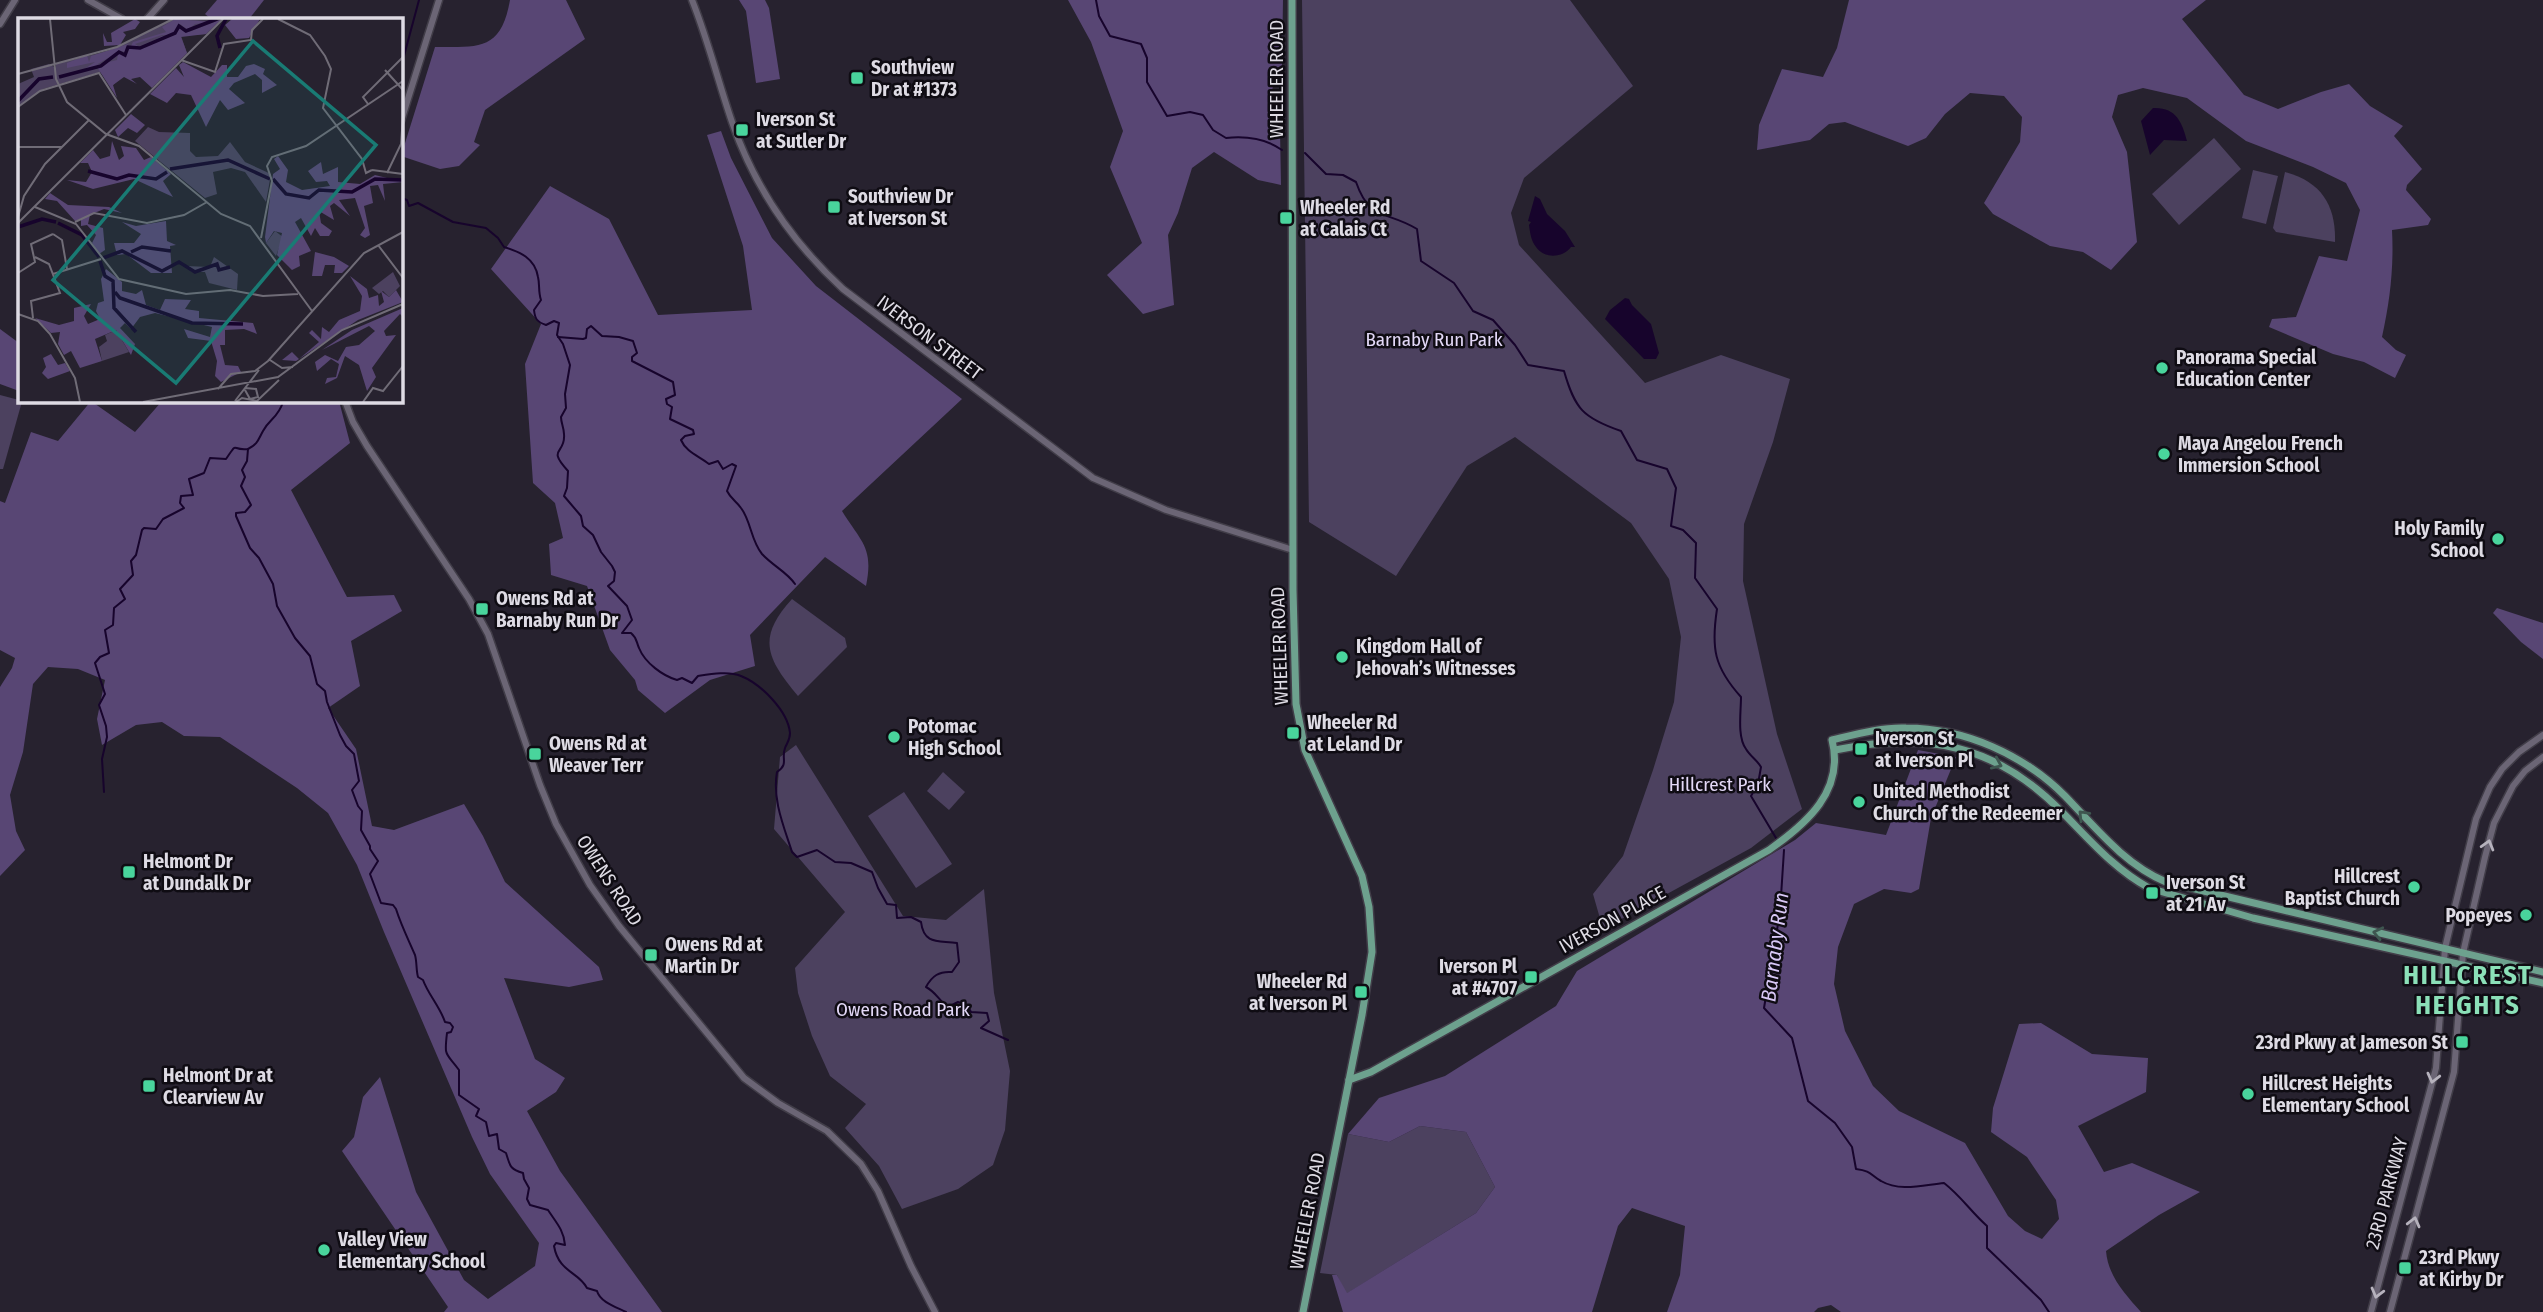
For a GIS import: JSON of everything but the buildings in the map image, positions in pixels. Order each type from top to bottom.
[{"type":"main road","name":"WHEELER ROAD","points":[[1292,0],[1294,677],[1298,719],[1309,761],[1362,876],[1371,927],[1370,968],[1303,1312]]},
{"type":"main road","name":"IVERSON PLACE","points":[[1349,1080],[1366,1075],[1769,850],[1803,825],[1819,807],[1833,775],[1835,750],[1832,740],[1904,727],[1946,732],[2009,754],[2053,785],[2120,853],[2150,875],[2227,898],[2445,948]]},
{"type":"main road","points":[[1835,750],[1870,743],[1922,741],[1970,752],[2027,780],[2113,863],[2149,888],[2253,918],[2543,983]]},
{"type":"main road","points":[[2445,948],[2543,972]]},
{"type":"street","points":[[0,24],[15,0]]},
{"type":"street","points":[[88,0],[120,18]]},
{"type":"street","points":[[148,18],[164,0]]},
{"type":"street","points":[[402,118],[439,0]]},
{"type":"street","name":"IVERSON STREET","points":[[692,0],[733,124],[764,192],[815,262],[843,289],[1040,441],[1093,478],[1166,510],[1293,550]]},
{"type":"street","name":"OWENS ROAD","points":[[345,402],[362,439],[469,599],[488,634],[540,785],[556,824],[590,885],[619,926],[744,1078],[778,1103],[827,1131],[861,1164],[878,1191],[911,1266],[935,1312]]},
{"type":"street","name":"23RD PARKWAY","points":[[2371,1312],[2436,1068],[2445,948],[2476,819],[2495,778],[2508,761],[2543,734]]},
{"type":"street","name":"23RD PARKWAY","points":[[2390,1312],[2454,1072],[2463,953],[2494,824],[2513,786],[2525,771],[2543,757]]},
{"type":"green space","name":"Barnaby Run Park","points":[[1302,0],[1570,0],[1633,86],[1524,178],[1511,213],[1519,245],[1645,383],[1721,355],[1790,379],[1773,442],[1744,524],[1743,581],[1777,734],[1802,809],[1751,848],[1603,929],[1593,894],[1623,856],[1674,702],[1681,637],[1669,579],[1631,523],[1515,437],[1467,466],[1396,576],[1309,522]]},
{"type":"green space","points":[[2214,138],[2241,169],[2179,225],[2152,194]]},
{"type":"green space","points":[[2253,170],[2278,176],[2266,224],[2242,218]]},
{"type":"green space","points":[[2285,172],[2309,182],[2324,197],[2333,217],[2335,242],[2276,232],[2273,228]]},
{"type":"green space","points":[[0,395],[18,400],[21,405],[3,469],[0,469]]},
{"type":"green space","points":[[792,599],[845,638],[847,647],[798,696],[779,671],[770,648],[773,625]]},
{"type":"green space","name":"Owens Road Park","points":[[796,745],[903,916],[946,920],[984,889],[994,993],[1010,1071],[1005,1130],[993,1165],[958,1189],[902,1209],[879,1166],[845,1128],[866,1104],[830,1076],[812,1036],[798,993],[795,968],[845,912],[774,829],[780,757]]},
{"type":"green space","points":[[943,772],[965,792],[949,810],[927,791]]},
{"type":"green space","points":[[904,792],[952,864],[916,888],[868,816]]},
{"type":"green space","points":[[1420,1126],[1466,1132],[1495,1187],[1476,1213],[1346,1294],[1337,1275],[1320,1273],[1348,1134],[1389,1142]]},
{"type":"shaded area","points":[[217,0],[264,0],[250,18],[210,18],[205,14]]},
{"type":"shaded area","points":[[510,0],[566,0],[585,39],[485,110],[474,142],[480,145],[459,166],[440,169],[402,156],[435,47],[464,47],[486,43],[501,29]]},
{"type":"shaded area","points":[[739,0],[765,0],[769,8],[780,79],[756,83],[746,11]]},
{"type":"shaded area","points":[[1068,0],[1283,0],[1282,65],[1273,86],[1268,110],[1280,130],[1281,185],[1258,180],[1214,152],[1192,168],[1168,235],[1174,305],[1143,314],[1107,275],[1142,243],[1110,167],[1123,131],[1091,42]]},
{"type":"shaded area","points":[[1849,0],[2206,0],[2182,19],[2244,95],[2278,109],[2349,84],[2370,106],[2403,126],[2394,136],[2422,169],[2407,185],[2406,190],[2431,219],[2428,225],[2392,230],[2391,284],[2382,337],[2406,355],[2395,378],[2364,362],[2333,354],[2269,327],[2272,319],[2296,317],[2319,256],[2347,261],[2360,210],[2346,183],[2246,141],[2187,98],[2143,88],[2118,95],[2112,117],[2127,152],[2137,242],[2111,270],[2083,252],[2050,246],[1993,214],[1984,203],[2020,142],[2022,117],[2004,96],[1970,93],[1945,114],[1926,138],[1908,146],[1845,122],[1829,124],[1810,140],[1757,150],[1759,125],[1782,69],[1823,77],[1837,48]]},
{"type":"shaded area","points":[[2153,108],[2173,113],[2183,128],[2187,141],[2164,140],[2150,155],[2141,121]]},
{"type":"shaded area","points":[[721,131],[731,158],[772,238],[816,286],[962,399],[842,511],[867,553],[866,586],[825,557],[750,635],[755,666],[710,680],[665,713],[638,690],[635,680],[610,650],[587,586],[551,575],[549,544],[563,538],[555,503],[533,483],[525,364],[541,324],[491,269],[550,186],[609,219],[658,315],[752,310],[743,246],[707,135]]},
{"type":"shaded area","points":[[1535,196],[1575,247],[1554,256],[1539,251],[1533,242],[1529,225],[1531,222],[1528,221]]},
{"type":"shaded area","points":[[1625,298],[1629,299],[1651,324],[1659,353],[1656,359],[1644,359],[1605,319],[1610,310]]},
{"type":"shaded area","points":[[0,329],[18,342],[18,391],[0,384]]},
{"type":"shaded area","points":[[90,402],[135,432],[161,402],[339,402],[350,443],[291,490],[347,597],[394,595],[402,611],[351,641],[360,686],[328,708],[356,749],[372,826],[394,830],[464,804],[505,882],[599,967],[603,980],[569,987],[504,978],[535,1059],[565,1078],[556,1092],[527,1111],[560,1171],[662,1312],[444,1312],[448,1307],[342,1151],[354,1137],[363,1097],[380,1077],[416,1192],[464,1280],[488,1299],[535,1266],[539,1243],[490,1174],[357,865],[328,813],[297,788],[220,737],[184,736],[162,722],[136,725],[102,745],[97,719],[105,680],[78,669],[48,667],[33,684],[23,752],[10,795],[16,831],[25,850],[0,876],[0,687],[15,658],[0,650],[0,501],[5,503],[31,432],[58,441]]},
{"type":"shaded area","points":[[2497,608],[2543,623],[2543,659],[2521,642],[2493,613]]},
{"type":"shaded area","points":[[1918,750],[1956,757],[1931,818],[1919,889],[1911,893],[1884,889],[1854,904],[1838,947],[1834,984],[1845,1031],[1873,1086],[1899,1111],[1965,1143],[2008,1216],[2025,1231],[2042,1239],[2059,1219],[2056,1200],[2027,1157],[1991,1132],[1993,1108],[2019,1024],[2041,1023],[2092,1054],[2148,1058],[2146,1092],[2078,1126],[2104,1172],[2132,1163],[2200,1192],[2159,1215],[2106,1251],[2114,1277],[2141,1312],[1841,1312],[1831,1305],[1818,1308],[1814,1312],[1667,1312],[1680,1275],[1685,1226],[1632,1208],[1618,1226],[1592,1312],[1343,1312],[1332,1275],[1337,1275],[1347,1293],[1476,1213],[1495,1187],[1466,1132],[1420,1126],[1389,1142],[1348,1134],[1379,1098],[1445,1076],[1556,1006],[1577,971],[1795,840],[1816,823],[1886,835]]},
{"type":"waterway","points":[[402,63],[419,0]]},
{"type":"waterway","name":"Barnaby Run","points":[[1096,0],[1099,16],[1110,36],[1141,44],[1147,58],[1147,82],[1167,116],[1190,112],[1203,115],[1213,130],[1226,138],[1255,139],[1282,150]]},
{"type":"waterway","name":"Barnaby Run","points":[[1305,153],[1326,174],[1343,175],[1356,182],[1361,195],[1373,209],[1417,229],[1421,261],[1454,283],[1473,311],[1493,320],[1528,365],[1564,371],[1572,395],[1582,410],[1621,431],[1637,460],[1667,469],[1676,488],[1671,526],[1683,530],[1696,543],[1695,578],[1717,609],[1714,635],[1717,656],[1725,676],[1741,697],[1740,724],[1743,744],[1761,767],[1758,784],[1751,796],[1776,838]]},
{"type":"waterway","points":[[402,198],[407,200],[409,206],[418,203],[453,222],[486,228],[504,247],[521,254],[534,265],[541,300],[534,310],[535,316],[546,325],[554,321],[559,323],[557,335],[570,365],[565,394],[566,408],[561,417],[564,441],[558,451],[558,458],[568,471],[564,496],[581,516],[583,526],[593,535],[615,572],[614,581],[608,586],[627,606],[632,620],[622,633],[631,633],[646,659],[660,672],[672,678],[682,678],[692,683],[698,676],[736,674],[757,685],[772,699],[784,716],[790,733],[784,752],[784,764],[777,772],[776,792],[792,852],[797,857],[817,850],[835,862],[851,863],[872,872],[887,904],[896,905],[897,918],[911,917],[921,922],[929,938],[957,943],[959,962],[952,972],[936,975],[926,987],[948,1007],[958,1002],[967,1005],[971,1012],[987,1013],[989,1021],[981,1028],[1008,1040]]},
{"type":"waterway","points":[[558,337],[583,339],[591,326],[602,336],[633,341],[637,353],[632,357],[632,361],[673,382],[675,395],[666,399],[667,404],[672,407],[670,419],[693,430],[694,434],[685,436],[681,440],[683,444],[709,464],[718,461],[723,469],[732,464],[736,466],[727,491],[744,513],[762,554],[795,584]]},
{"type":"waterway","points":[[104,792],[102,759],[107,737],[99,705],[105,694],[95,663],[109,653],[105,630],[113,625],[114,608],[125,599],[120,589],[133,575],[131,561],[136,555],[142,530],[156,529],[163,519],[184,508],[180,503],[181,496],[193,495],[189,479],[204,473],[210,458],[226,459],[234,448],[248,449],[254,445],[283,402]]},
{"type":"waterway","points":[[248,449],[247,461],[242,470],[245,477],[241,486],[251,505],[245,512],[236,513],[236,516],[250,548],[259,558],[273,584],[277,606],[295,638],[310,656],[317,684],[325,691],[340,735],[354,754],[359,781],[352,790],[362,811],[361,830],[378,861],[370,874],[381,903],[393,905],[396,909],[415,955],[418,977],[423,980],[445,1022],[453,1027],[451,1032],[447,1033],[446,1051],[459,1070],[459,1095],[479,1109],[476,1116],[486,1122],[489,1136],[497,1134],[499,1149],[506,1153],[509,1164],[523,1173],[529,1188],[527,1199],[530,1205],[548,1210],[559,1226],[565,1245],[556,1243],[554,1246],[560,1262],[587,1288],[597,1291],[605,1301],[626,1312]]},
{"type":"waterway","name":"Barnaby Run","points":[[1784,850],[1780,912],[1764,1008],[1792,1038],[1808,1101],[1835,1123],[1852,1147],[1856,1169],[1896,1186],[1944,1183],[1950,1188],[1987,1226],[1987,1248],[2041,1300],[2049,1312]]},
{"type":"place","name":"Southview Dr at #1373","points":[[857,78]]},
{"type":"place","name":"Iverson St at Sutler Dr","points":[[742,130]]},
{"type":"place","name":"Southview Dr at Iverson St","points":[[834,207]]},
{"type":"place","name":"Wheeler Rd at Calais Ct","points":[[1286,218]]},
{"type":"place","name":"Panorama Special Education Center","points":[[2162,368]]},
{"type":"place","name":"Maya Angelou French Immersion School","points":[[2164,454]]},
{"type":"place","name":"Holy Family School","points":[[2498,539]]},
{"type":"place","name":"Owens Rd at Barnaby Run Dr","points":[[482,609]]},
{"type":"place","name":"Kingdom Hall of Jehovah’s Witnesses","points":[[1342,657]]},
{"type":"place","name":"Wheeler Rd at Leland Dr","points":[[1293,733]]},
{"type":"place","name":"Potomac High School","points":[[894,737]]},
{"type":"place","name":"Iverson St at Iverson Pl","points":[[1861,749]]},
{"type":"place","name":"Owens Rd at Weaver Terr","points":[[535,754]]},
{"type":"place","name":"United Methodist Church of the Redeemer","points":[[1859,802]]},
{"type":"place","name":"Helmont Dr at Dundalk Dr","points":[[129,872]]},
{"type":"place","name":"Hillcrest Baptist Church","points":[[2414,887]]},
{"type":"place","name":"Iverson St at 21 Av","points":[[2152,893]]},
{"type":"place","name":"Popeyes","points":[[2526,915]]},
{"type":"place","name":"Owens Rd at Martin Dr","points":[[651,955]]},
{"type":"place","name":"Iverson Pl at #4707","points":[[1531,977]]},
{"type":"place","name":"Wheeler Rd at Iverson Pl","points":[[1361,992]]},
{"type":"place","name":"23rd Pkwy at Jameson St","points":[[2462,1042]]},
{"type":"place","name":"Helmont Dr at Clearview Av","points":[[149,1086]]},
{"type":"place","name":"Hillcrest Heights Elementary School","points":[[2248,1094]]},
{"type":"place","name":"Valley View Elementary School","points":[[324,1250]]},
{"type":"place","name":"23rd Pkwy at Kirby Dr","points":[[2405,1268]]},
{"type":"district","name":"HILLCREST HEIGHTS","points":[[2468,990]]},
{"type":"park label","name":"Hillcrest Park","points":[[1720,784]]}]
